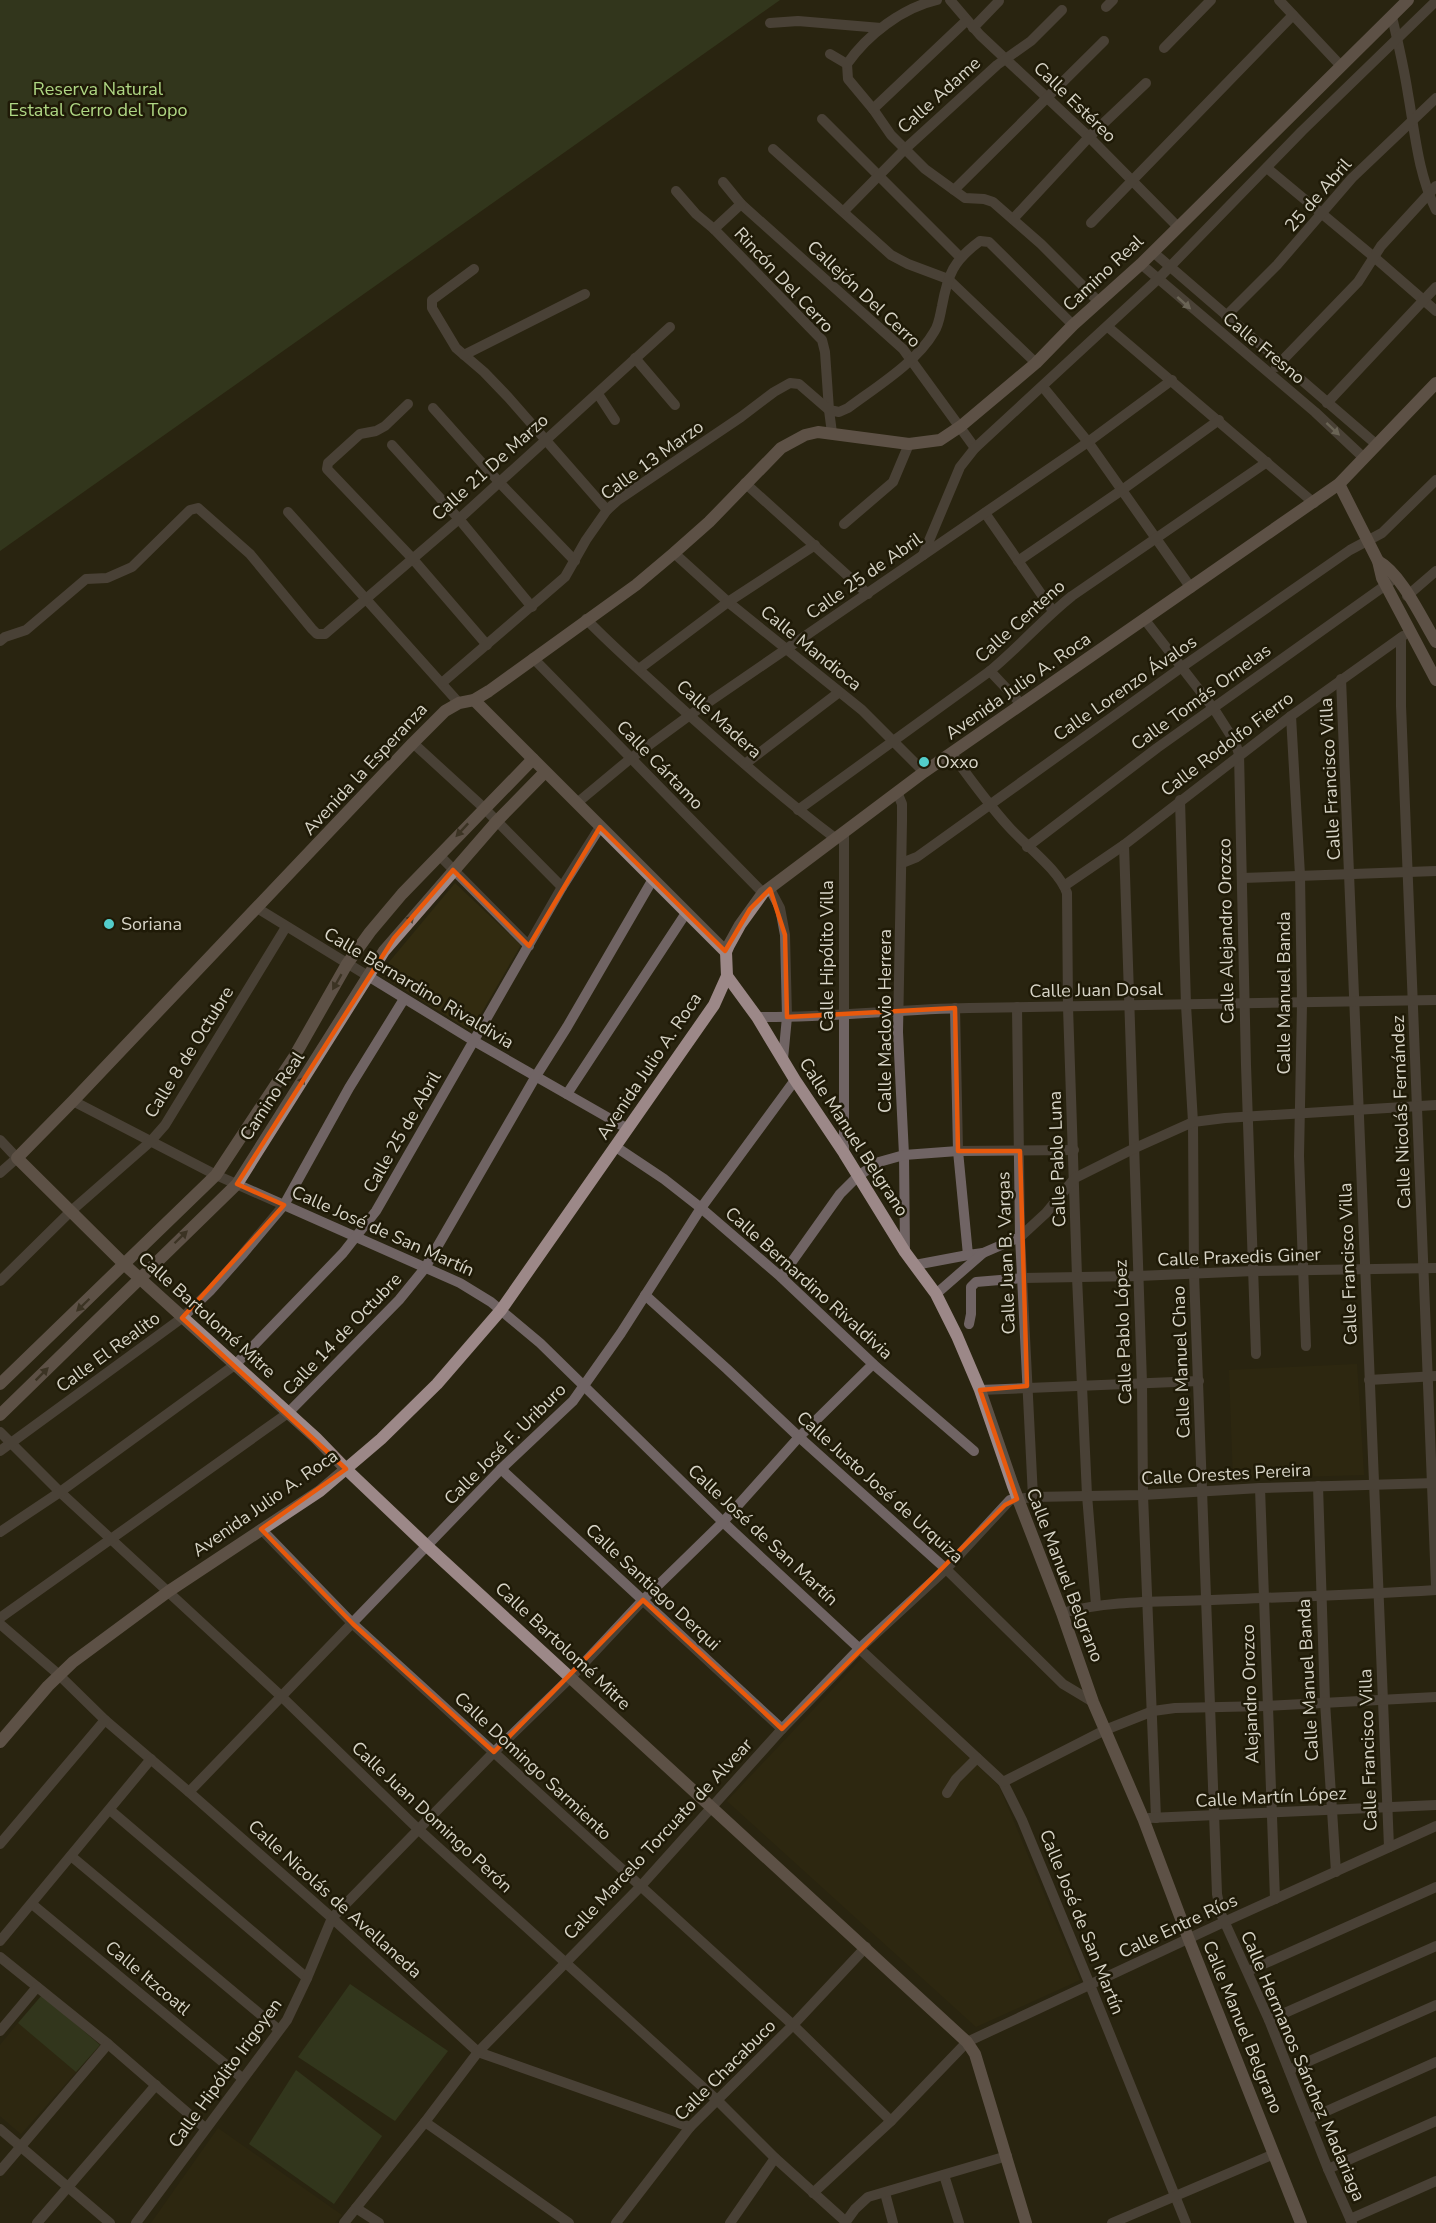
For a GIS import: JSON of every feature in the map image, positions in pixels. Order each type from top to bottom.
[{"type":"street","points":[[937,0],[916,7],[881,28],[847,64],[848,79],[891,135],[925,169],[968,199],[984,199],[993,202],[1041,244],[1098,302]]},
{"type":"street","name":"Calle Estéreo","points":[[950,0],[970,24],[1089,137],[1178,227]]},
{"type":"street","points":[[1164,48],[1211,0]]},
{"type":"street","points":[[1279,0],[1341,66]]},
{"type":"street","points":[[873,109],[999,1]]},
{"type":"street","name":"Camino Real","points":[[832,433],[909,444],[940,440],[961,426],[1036,363],[1072,325],[1141,264],[1392,16],[1404,1]]},
{"type":"street","points":[[923,555],[960,467],[975,448],[1158,279],[1324,109],[1436,1]]},
{"type":"street","name":"Calle Adame","points":[[844,211],[879,178],[905,149],[1006,58],[1032,41],[1062,10]]},
{"type":"street","points":[[1091,223],[1293,15]]},
{"type":"street","points":[[1392,16],[1418,156],[1432,190],[1436,210]]},
{"type":"street","points":[[770,23],[798,21],[881,28]]},
{"type":"street","points":[[954,190],[1104,41]]},
{"type":"street","points":[[830,54],[847,64]]},
{"type":"street","points":[[1013,219],[1089,137],[1146,83]]},
{"type":"street","name":"25 de Abril","points":[[1226,316],[1277,265],[1352,178],[1436,98]]},
{"type":"street","points":[[822,119],[960,257]]},
{"type":"street","points":[[773,148],[891,255],[948,279],[1036,363]]},
{"type":"street","points":[[1267,168],[1374,256],[1436,311]]},
{"type":"street","name":"Callejón Del Cerro","points":[[723,182],[741,204],[903,349],[975,448]]},
{"type":"street","points":[[1270,374],[1358,282],[1381,246],[1432,190]]},
{"type":"street","name":"Rincón Del Cerro","points":[[676,191],[696,214],[714,229],[822,340],[829,410]]},
{"type":"street","points":[[714,229],[741,204]]},
{"type":"street","points":[[832,433],[829,410],[839,412],[848,408],[911,359],[928,340],[937,326],[948,279],[960,257],[982,240],[989,242],[1072,325]]},
{"type":"street","name":"Calle Fresno","points":[[1153,252],[1377,445]]},
{"type":"street","name":"Calle Fresno","points":[[1141,264],[1364,458]]},
{"type":"street","points":[[474,269],[432,300],[432,308],[441,325],[456,348],[492,380],[607,510]]},
{"type":"street","points":[[1327,403],[1436,286]]},
{"type":"street","points":[[464,356],[585,294]]},
{"type":"street","name":"Calle 21 De Marzo","points":[[0,641],[26,630],[86,579],[107,578],[132,567],[190,510],[198,508],[250,554],[317,633],[325,634],[459,519],[670,327]]},
{"type":"street","points":[[1108,327],[1314,503]]},
{"type":"street","points":[[635,358],[675,405]]},
{"type":"street","name":"Calle 25 de Abril","points":[[577,803],[630,759],[690,715],[1088,442],[1172,380]]},
{"type":"street","name":"Calle 13 Marzo","points":[[443,682],[565,577],[586,540],[607,510],[618,500],[774,392],[795,383],[807,390],[829,410]]},
{"type":"street","name":"Avenida Julio A. Roca","points":[[0,1742],[58,1674],[87,1650],[261,1528],[320,1491],[381,1439],[437,1384],[501,1310],[714,1005],[727,976],[726,952],[740,925],[767,891],[924,772],[1314,503],[1339,484],[1436,383]]},
{"type":"street","points":[[1043,387],[1088,442],[1191,588]]},
{"type":"street","points":[[598,394],[615,420]]},
{"type":"street","points":[[408,404],[385,426],[376,431],[360,434],[327,465],[328,471],[412,558],[487,645]]},
{"type":"street","points":[[433,408],[499,482],[575,561]]},
{"type":"street","points":[[1018,561],[1219,420]]},
{"type":"street","name":"Avenida la Esperanza","points":[[0,1173],[74,1101],[446,711],[459,703],[474,700],[502,682],[636,585],[708,522],[745,483],[793,440],[818,432],[832,433]]},
{"type":"street","points":[[844,524],[893,482],[909,444]]},
{"type":"street","points":[[392,445],[459,519],[532,607]]},
{"type":"street","name":"Calle Centeno","points":[[798,810],[990,671],[1018,647],[1053,611],[1101,575],[1267,462]]},
{"type":"street","name":"Calle Lorenzo Ávalos","points":[[902,863],[917,857],[1334,561],[1382,533],[1436,480]]},
{"type":"street","points":[[745,483],[868,594]]},
{"type":"street","points":[[1339,484],[1378,561],[1406,635],[1435,673]]},
{"type":"street","points":[[288,512],[443,682],[459,703]]},
{"type":"street","points":[[985,513],[1053,611]]},
{"type":"street","points":[[639,669],[728,602],[815,545]]},
{"type":"street","name":"Calle Mandioca","points":[[674,553],[728,602],[788,649],[838,693],[862,710],[924,772]]},
{"type":"street","points":[[1378,561],[1396,576],[1436,642]]},
{"type":"street","points":[[1407,596],[1436,571]]},
{"type":"street","name":"Calle Tomás Ornelas","points":[[1027,847],[1157,748],[1214,710],[1386,586],[1396,576]]},
{"type":"street","name":"Calle Madera","points":[[586,619],[612,647],[798,810],[840,835]]},
{"type":"street","name":"Calle Alejandro Orozco","points":[[1145,620],[1214,710],[1235,742],[1239,754],[1254,1271]]},
{"type":"street","name":"Calle Rodolfo Fierro","points":[[1064,886],[1124,845],[1239,754],[1341,679],[1406,635]]},
{"type":"street","name":"Calle Nicolás Fernández","points":[[1406,635],[1408,871],[1424,1268],[1432,1376],[1436,1586]]},
{"type":"street","name":"Calle Cártamo","points":[[533,658],[630,759],[767,891]]},
{"type":"street","points":[[990,671],[1022,705]]},
{"type":"street","name":"Calle Francisco Villa","points":[[1341,679],[1351,875],[1353,1002],[1389,1848]]},
{"type":"street","points":[[745,764],[838,693]]},
{"type":"street","points":[[474,700],[726,952]]},
{"type":"street","name":"Calle Manuel Banda","points":[[1291,716],[1300,875],[1302,1004],[1299,1156],[1306,1346]]},
{"type":"street","points":[[413,743],[484,808],[562,887]]},
{"type":"street","points":[[952,754],[990,805],[1027,847],[1060,878],[1064,886]]},
{"type":"street","name":"Camino Real","points":[[0,1384],[216,1175],[294,1057],[347,964],[385,914],[533,759]]},
{"type":"street","name":"Camino Real","points":[[0,1415],[237,1184],[326,1045],[366,977],[394,938],[496,821],[545,772]]},
{"type":"street","name":"Calle Maclovio Herrera","points":[[897,792],[902,804],[899,1060],[904,1155],[905,1252]]},
{"type":"street","name":"Calle Manuel Chao","points":[[1180,800],[1186,1005],[1193,1122],[1194,1274],[1209,1707],[1217,1894],[1224,1922]]},
{"type":"street","name":"Calle 25 de Abril","points":[[0,1532],[60,1492],[236,1364],[356,1238],[376,1211],[562,887],[600,827]]},
{"type":"street","name":"Calle Hipólito Villa","points":[[840,835],[843,1153]]},
{"type":"street","name":"Calle Pablo López","points":[[1124,845],[1131,1006],[1143,1495],[1152,1711],[1149,1818]]},
{"type":"street","points":[[439,855],[529,946]]},
{"type":"street","points":[[1242,878],[1436,871]]},
{"type":"street","name":"Calle 14 de Octubre","points":[[0,1618],[113,1540],[288,1413],[399,1300],[425,1268],[653,879]]},
{"type":"street","name":"Calle Pablo Luna","points":[[1064,886],[1068,907],[1068,1006],[1081,1384],[1096,1605]]},
{"type":"street","points":[[767,891],[780,908],[785,935],[787,1017],[783,1059]]},
{"type":"street","name":"Calle Bernardino Rivaldivia","points":[[257,908],[366,977],[628,1128]]},
{"type":"street","points":[[567,1094],[686,913]]},
{"type":"street","name":"Calle 8 de Octubre","points":[[0,1281],[70,1212],[150,1142],[174,1112],[286,927]]},
{"type":"street","name":"Calle Manuel Belgrano","points":[[727,976],[757,1017],[905,1252],[936,1294],[980,1390],[1017,1499],[1062,1613],[1093,1702],[1149,1818],[1189,1940],[1301,2223]]},
{"type":"street","name":"Calle El Realito","points":[[0,1451],[182,1318],[210,1291],[284,1205],[349,1088],[404,999]]},
{"type":"street","name":"Calle Juan Dosal","points":[[757,1017],[955,1008],[1245,1005],[1436,1000]]},
{"type":"street","name":"Calle Juan B. Vargas","points":[[1017,1007],[1020,1237],[1034,1497]]},
{"type":"street","points":[[955,1008],[958,1151],[968,1256]]},
{"type":"street","name":"Calle José F. Uriburo","points":[[189,1792],[501,1469],[561,1414],[584,1386],[701,1208],[795,1080]]},
{"type":"street","name":"Calle José de San Martín","points":[[74,1101],[216,1175],[475,1292],[501,1310],[540,1343],[723,1522],[1003,1782],[1022,1820],[1186,2223]]},
{"type":"street","points":[[915,1265],[984,1253],[1020,1237],[1046,1213],[1075,1178],[1193,1122],[1436,1105]]},
{"type":"street","name":"Calle Bartolomé Mitre","points":[[0,1140],[139,1278],[236,1364],[427,1546],[967,2042],[975,2054],[1026,2223]]},
{"type":"street","name":"Calle Bernardino Rivaldivia","points":[[616,1147],[664,1179],[701,1208],[780,1277],[873,1364],[974,1451]]},
{"type":"street","points":[[780,1277],[840,1194],[858,1176],[879,1162],[904,1155],[958,1151],[1074,1150]]},
{"type":"street","points":[[936,1294],[984,1253]]},
{"type":"street","name":"Calle Praxedis Giner","points":[[969,1324],[972,1285],[976,1282],[1023,1278],[1436,1268]]},
{"type":"street","points":[[1254,1271],[1256,1354]]},
{"type":"street","name":"Calle Justo José de Urquiza","points":[[645,1295],[946,1569],[1063,1683],[1093,1702]]},
{"type":"street","name":"Calle Hipólito Irigoyen","points":[[136,2223],[292,2010],[308,1978],[332,1918],[494,1752],[570,1678],[643,1600],[723,1522],[799,1437],[873,1364]]},
{"type":"street","points":[[1369,1380],[1432,1376]]},
{"type":"street","points":[[980,1390],[1027,1386],[1199,1381]]},
{"type":"street","name":"Calle Juan Domingo Perón","points":[[0,1432],[60,1492],[282,1697],[418,1829],[717,2100],[775,2158],[845,2222]]},
{"type":"street","name":"Calle Santiago Derqui","points":[[501,1469],[782,1729]]},
{"type":"street","name":"Calle Orestes Pereira","points":[[1017,1499],[1143,1495],[1202,1490],[1434,1484]]},
{"type":"street","name":"Calle Manuel Banda","points":[[1318,1486],[1325,1702],[1336,1872]]},
{"type":"street","name":"Alejandro Orozco","points":[[1260,1488],[1270,1814],[1275,1899]]},
{"type":"street","name":"Calle Marcelo Torcuato de Alvear","points":[[344,2223],[478,2052],[640,1887],[782,1729],[860,1648],[946,1569],[1010,1500],[1017,1499]]},
{"type":"street","name":"Calle Domingo Sarmiento","points":[[261,1528],[353,1624],[793,2025],[891,2121]]},
{"type":"street","points":[[1062,1613],[1096,1605],[1264,1597],[1321,1597],[1436,1590]]},
{"type":"street","name":"Calle Nicolás de Avellaneda","points":[[0,1624],[58,1674],[105,1720],[332,1918],[478,2052],[690,2127]]},
{"type":"street","points":[[1003,1782],[1105,1730],[1152,1711],[1436,1696]]},
{"type":"street","points":[[0,1844],[105,1720]]},
{"type":"street","points":[[947,1793],[956,1779],[977,1758]]},
{"type":"street","points":[[0,1941],[151,1759]]},
{"type":"street","name":"Calle Martín López","points":[[1149,1818],[1436,1805]]},
{"type":"street","points":[[110,1810],[308,1978]]},
{"type":"street","name":"Calle Entre Ríos","points":[[813,2193],[891,2121],[967,2042],[1436,1826]]},
{"type":"street","points":[[71,1856],[279,2030]]},
{"type":"street","points":[[1248,1971],[1436,1887]]},
{"type":"street","name":"Calle Itzcoatl","points":[[32,1904],[242,2078]]},
{"type":"street","name":"Calle Hermanos Sánchez Madariaga","points":[[1224,1922],[1269,2020],[1351,2221]]},
{"type":"street","points":[[1269,2020],[1436,1946]]},
{"type":"street","name":"Calle Chacabuco","points":[[616,2223],[690,2127],[793,2025],[866,1947]]},
{"type":"street","points":[[0,1957],[108,2044],[205,2128]]},
{"type":"street","points":[[0,2031],[37,1987]]},
{"type":"street","points":[[1289,2070],[1436,2005]]},
{"type":"street","points":[[0,2171],[108,2044]]},
{"type":"street","points":[[1309,2119],[1436,2062]]},
{"type":"street","points":[[37,2223],[156,2085]]},
{"type":"street","points":[[1328,2169],[1436,2121]]},
{"type":"street","points":[[425,2122],[568,2223]]},
{"type":"street","points":[[0,2129],[110,2223]]},
{"type":"street","points":[[1112,2223],[1274,2154]]},
{"type":"street","points":[[845,2222],[868,2197],[1007,2156]]},
{"type":"street","points":[[730,2223],[775,2158]]},
{"type":"street","points":[[944,2175],[958,2223]]},
{"type":"street","points":[[1351,2221],[1436,2181]]},
{"type":"street","points":[[885,2193],[893,2223]]},
{"type":"street","points":[[356,2208],[379,2223]]},
{"type":"highlighted area","points":[[600,827],[725,951],[750,909],[770,889],[785,935],[787,1017],[955,1008],[958,1151],[1020,1151],[1027,1386],[980,1390],[1017,1499],[1005,1505],[782,1729],[643,1600],[494,1752],[353,1624],[261,1529],[346,1469],[182,1318],[284,1205],[237,1184],[394,938],[453,870],[529,946]]},
{"type":"shaded area","points":[[455,883],[521,945],[471,1031],[379,974]]},
{"type":"shaded area","points":[[1357,1364],[1364,1475],[1233,1479],[1229,1370]]},
{"type":"shaded area","points":[[863,1657],[999,1786],[1080,1980],[976,2027],[727,1801]]},
{"type":"shaded area","points":[[18,2023],[76,2072],[21,2134],[0,2116],[0,2045]]},
{"type":"shaded area","points":[[218,2128],[342,2215],[335,2223],[151,2223]]},
{"type":"green space","name":"Reserva Natural Estatal Cerro del Topo","points":[[0,0],[780,0],[0,551]]},
{"type":"green space","points":[[350,1984],[448,2051],[395,2121],[298,2057]]},
{"type":"green space","points":[[42,1995],[100,2045],[76,2072],[18,2023]]},
{"type":"green space","points":[[296,2070],[382,2136],[334,2204],[249,2144]]},
{"type":"place","name":"Oxxo","points":[[924,762]]},
{"type":"place","name":"Soriana","points":[[109,924]]}]
